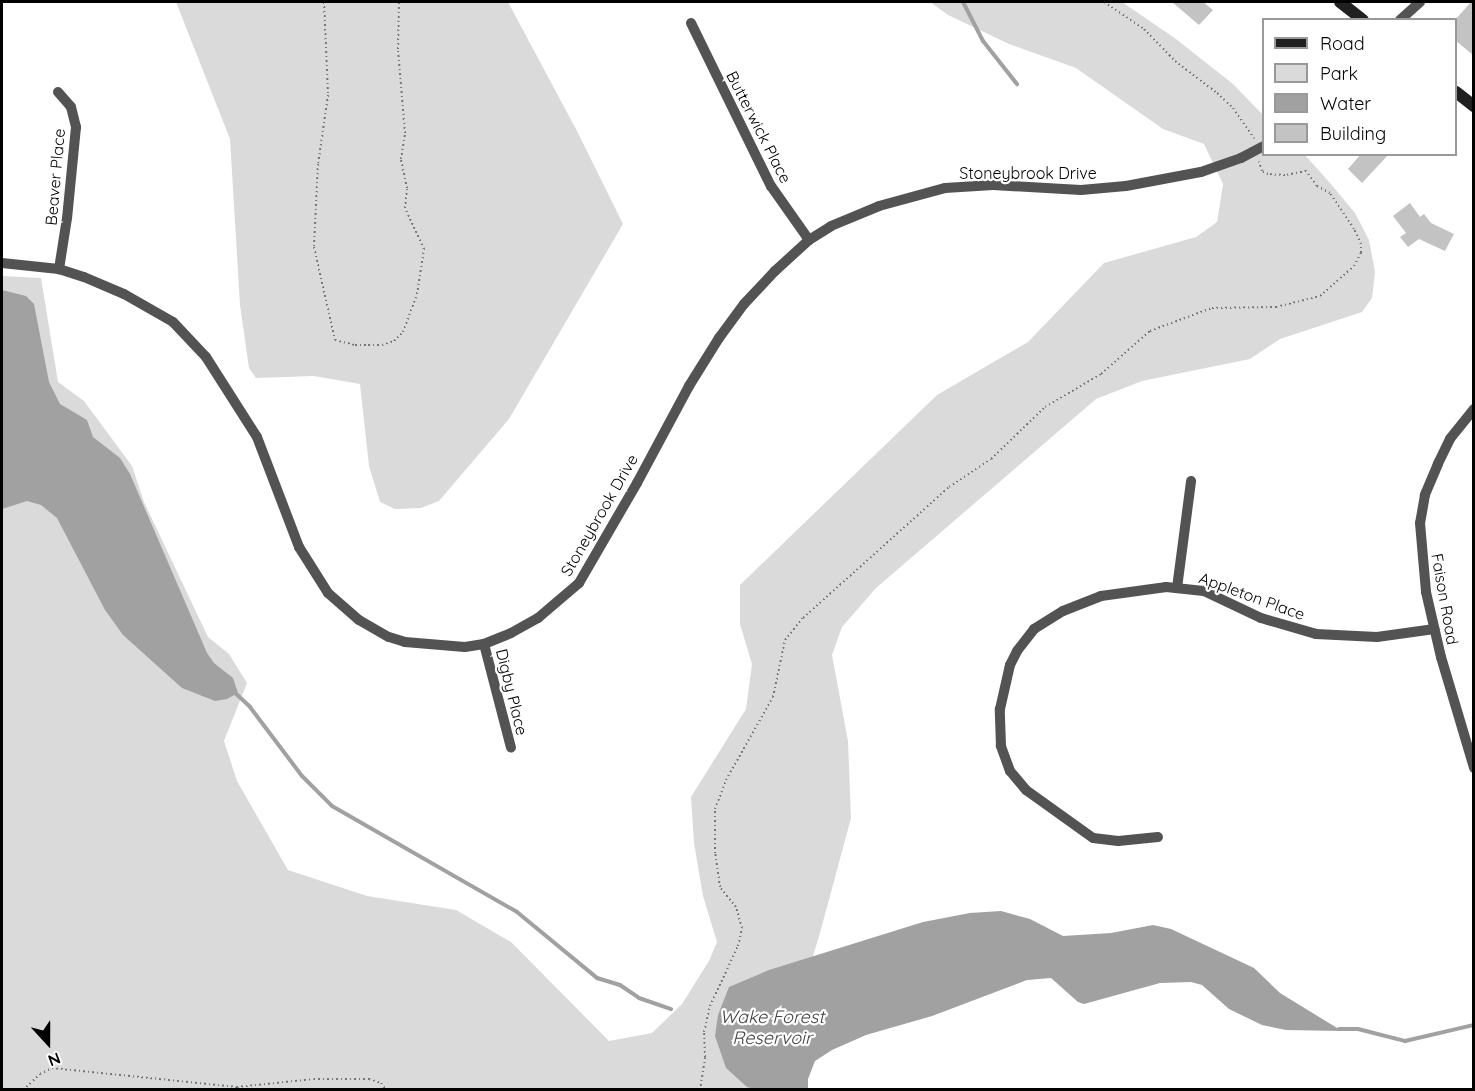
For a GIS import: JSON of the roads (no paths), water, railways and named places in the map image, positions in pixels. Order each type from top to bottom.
[{"type":"street","points":[[1340,2],[1360,18]]},
{"type":"street","points":[[1402,18],[1420,2]]},
{"type":"street","name":"Butterwick Place","points":[[691,23],[771,186],[809,240]]},
{"type":"street","name":"Beaver Place","points":[[58,92],[70,107],[76,127],[59,269]]},
{"type":"street","points":[[1457,94],[1473,106]]},
{"type":"street","name":"Stoneybrook Drive","points":[[2,264],[59,269],[103,285],[148,306],[173,322],[191,339],[239,406],[257,437],[290,526],[308,565],[328,593],[347,611],[372,628],[405,642],[444,647],[484,644],[511,633],[538,618],[579,583],[637,483],[689,386],[719,338],[744,304],[774,271],[809,240],[854,215],[903,198],[945,188],[993,185],[1060,190],[1103,189],[1201,172],[1260,148]]},
{"type":"street","name":"Faison Road","points":[[1473,409],[1450,439],[1424,504],[1420,523],[1422,559],[1434,629],[1473,768]]},
{"type":"street","points":[[1177,588],[1191,481]]},
{"type":"street","name":"Appleton Place","points":[[1158,837],[1105,840],[1093,838],[1077,830],[1017,781],[1005,759],[999,722],[1010,665],[1017,651],[1034,629],[1063,611],[1101,596],[1149,588],[1177,588],[1204,591],[1261,618],[1316,634],[1377,637],[1434,629]]},
{"type":"street","name":"Digby Place","points":[[484,644],[511,748]]},
{"type":"water","points":[[2,290],[26,296],[34,304],[49,382],[60,404],[87,420],[93,437],[120,458],[130,474],[207,653],[214,663],[233,678],[238,693],[227,699],[215,701],[182,688],[123,635],[105,610],[57,518],[41,505],[27,501],[2,509]]},
{"type":"water","name":"Wake Forest Reservoir","points":[[1001,911],[1030,919],[1063,936],[1111,933],[1153,925],[1171,929],[1254,968],[1280,993],[1342,1031],[1286,1030],[1262,1025],[1229,1009],[1202,985],[1191,982],[1160,983],[1084,1004],[1078,1002],[1051,978],[1027,980],[932,1016],[866,1035],[832,1050],[815,1061],[808,1079],[808,1089],[759,1090],[747,1087],[726,1068],[715,1036],[718,1015],[729,987],[769,970],[923,922],[970,913]]},
{"type":"waterway","points":[[963,2],[983,41],[1017,84]]},
{"type":"waterway","points":[[232,690],[250,707],[302,776],[332,806],[517,912],[597,978],[620,985],[639,998],[671,1009]]},
{"type":"waterway","points":[[1339,1029],[1358,1029],[1405,1041],[1474,1025]]}]
